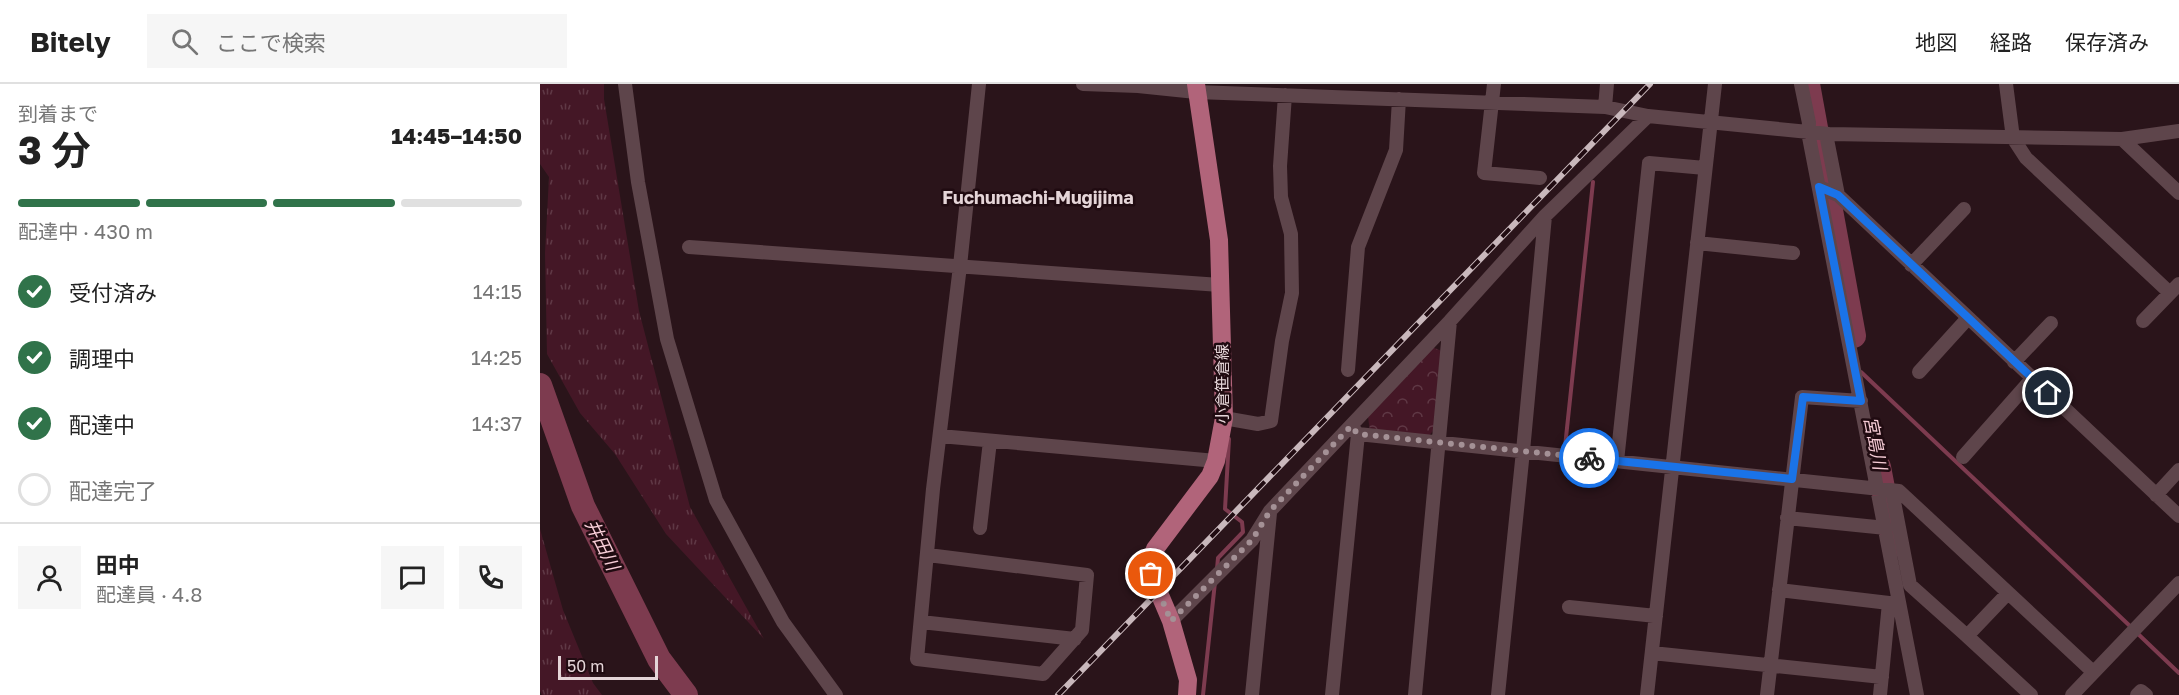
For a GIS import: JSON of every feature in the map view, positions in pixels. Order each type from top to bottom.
[{"type":"main road","name":"小倉笹倉線","points":[[1187,695],[1188,680],[1171,621],[1151,574],[1150,562],[1155,549],[1210,476],[1216,461],[1224,418],[1219,240],[1196,88]]},
{"type":"street","points":[[625,84],[638,183],[667,339],[716,500],[783,622],[836,695]]},
{"type":"street","points":[[928,555],[1087,575],[1082,630],[1043,674],[917,659],[933,489],[979,84]]},
{"type":"street","points":[[1083,84],[1196,88],[1285,95],[1605,107],[1648,116],[1826,134],[2122,139],[2179,131]]},
{"type":"street","points":[[1494,84],[1484,173],[1540,178]]},
{"type":"street","points":[[1605,107],[1607,84]]},
{"type":"street","points":[[1647,695],[1714,84]]},
{"type":"street","points":[[1801,84],[1809,123],[1808,132],[1861,401],[1910,585],[2031,695]]},
{"type":"street","points":[[2006,84],[2013,138],[2026,158],[2175,288],[2143,321]]},
{"type":"street","points":[[1224,418],[1258,424],[1271,422],[1282,341],[1292,293],[1290,234],[1281,196],[1280,166],[1285,95]]},
{"type":"street","points":[[1348,370],[1358,247],[1396,150],[1399,99]]},
{"type":"street","points":[[1171,621],[1252,540],[1270,511],[1355,430],[1545,216],[1648,116]]},
{"type":"street","points":[[1826,134],[1838,195]]},
{"type":"street","points":[[2122,139],[2179,193]]},
{"type":"street","points":[[1617,460],[1648,163],[1705,168]]},
{"type":"street","points":[[1819,187],[1838,195],[2179,516]]},
{"type":"street","points":[[1911,265],[1964,209]]},
{"type":"street","points":[[1498,695],[1545,216]]},
{"type":"street","points":[[1697,243],[1793,252]]},
{"type":"street","points":[[688,247],[1220,285]]},
{"type":"street","points":[[1919,372],[1968,318]]},
{"type":"street","points":[[1414,695],[1450,321]]},
{"type":"street","points":[[2014,362],[2051,323]]},
{"type":"street","points":[[1963,457],[2032,379]]},
{"type":"street","points":[[1767,695],[1803,397],[1861,401]]},
{"type":"street","points":[[1355,430],[1440,443],[1899,491],[2092,671]]},
{"type":"street","points":[[1332,695],[1355,430]]},
{"type":"street","points":[[940,436],[1216,461]]},
{"type":"street","points":[[980,528],[990,441]]},
{"type":"street","points":[[2156,495],[2179,470]]},
{"type":"street","points":[[1885,490],[1886,528],[1894,602],[1917,695]]},
{"type":"street","points":[[1252,695],[1270,511]]},
{"type":"street","points":[[1787,518],[1886,528]]},
{"type":"street","points":[[2072,695],[2092,671],[2179,583]]},
{"type":"street","points":[[1779,590],[1894,602]]},
{"type":"street","points":[[1967,636],[2008,593]]},
{"type":"street","points":[[1880,695],[1894,602]]},
{"type":"street","points":[[1569,608],[1656,616]]},
{"type":"street","points":[[921,622],[1075,639]]},
{"type":"street","points":[[1652,653],[1882,677]]},
{"type":"street","points":[[2137,695],[2141,691],[2146,695]]},
{"type":"green space","points":[[540,84],[604,84],[604,99],[639,311],[690,507],[764,639],[666,534],[615,454],[580,413],[547,354],[545,253],[549,177],[540,164]]},
{"type":"green space","points":[[1432,347],[1444,352],[1437,426],[1428,437],[1370,431],[1368,417]]},
{"type":"green space","points":[[540,529],[563,610],[593,683],[602,695],[542,695],[540,691]]},
{"type":"waterway","name":"宮島川","points":[[1808,84],[1854,336]]},
{"type":"waterway","points":[[1565,447],[1593,182]]},
{"type":"waterway","points":[[1861,372],[2131,627]]},
{"type":"waterway","name":"井田川","points":[[540,385],[583,506],[659,659],[686,695]]},
{"type":"waterway","points":[[1217,569],[1218,558],[1243,532],[1242,522],[1225,509],[1229,439]]},
{"type":"waterway","name":"宮島川","points":[[1879,467],[1894,545]]},
{"type":"waterway","points":[[1203,695],[1215,582]]},
{"type":"waterway","points":[[2136,632],[2179,673]]},
{"type":"railway","points":[[1058,695],[1650,84]]},
{"type":"way so far","points":[[1151,574],[1171,621],[1252,540],[1270,511],[1351,426],[1358,434],[1589,458]]},
{"type":"district","name":"Fuchumachi-Mugijima","points":[[1038,198]]},
{"type":"route","points":[[1589,458],[1792,479],[1803,397],[1861,401],[1819,187],[1838,195],[2048,393]]}]
